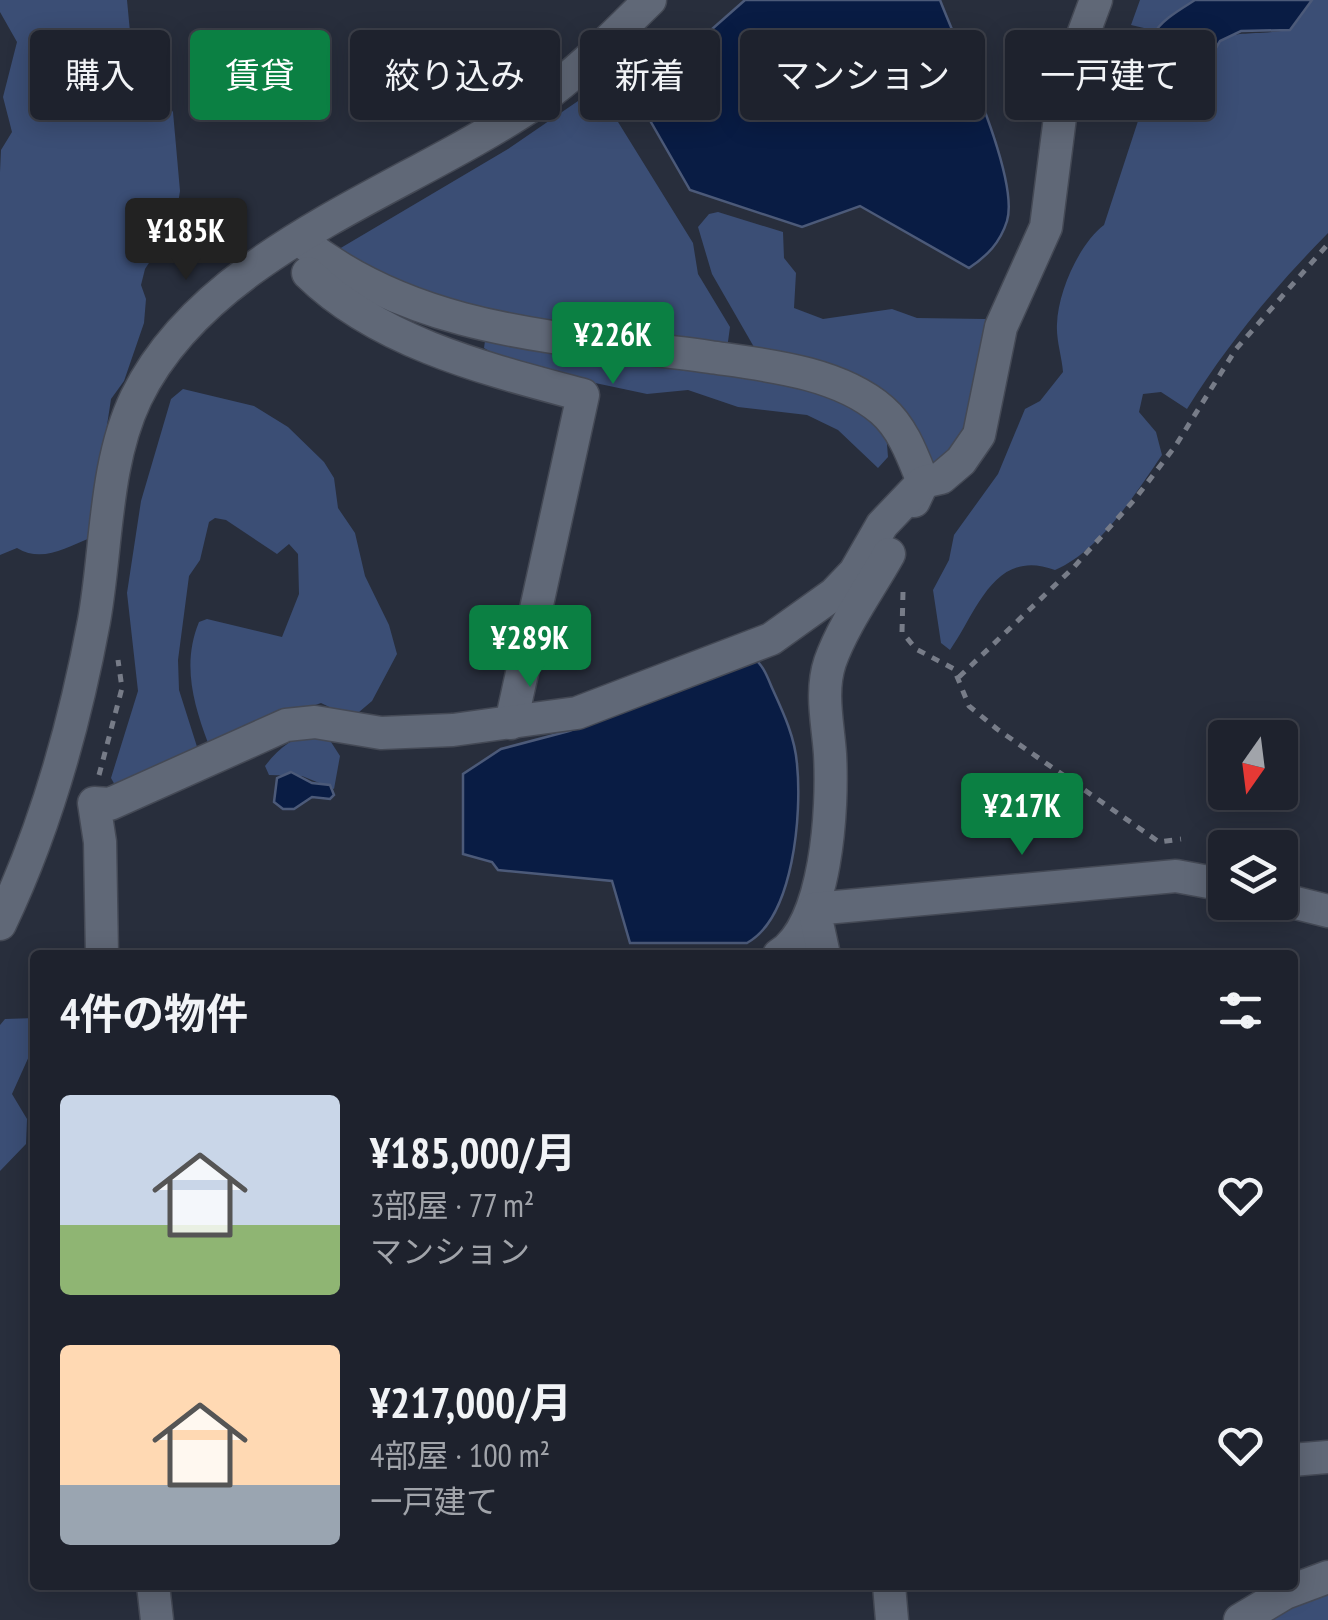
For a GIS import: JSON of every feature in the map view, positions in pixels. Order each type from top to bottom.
[{"type":"street","points":[[0,924],[18,887],[49,794],[93,624],[118,455],[134,401],[189,320],[293,244],[538,101],[585,64],[650,0]]},
{"type":"street","points":[[102,950],[100,842],[94,803],[110,804],[286,726],[315,722],[381,733],[512,724],[577,712],[771,639],[834,594],[855,572],[882,524],[923,482],[941,478],[961,461],[980,436],[1001,328],[1046,227],[1064,86],[1096,0]]},
{"type":"street","points":[[293,244],[340,272],[422,310],[483,326],[749,362],[844,386],[896,423],[923,482]]},
{"type":"street","points":[[293,244],[312,277],[356,309],[405,335],[480,367],[583,395],[512,724]]},
{"type":"street","points":[[786,950],[796,944],[814,909],[830,803],[824,696],[830,663],[923,482]]},
{"type":"street","points":[[814,909],[1176,876],[1208,882]]},
{"type":"street","points":[[1298,904],[1328,911]]},
{"type":"street","points":[[814,909],[823,950]]},
{"type":"street","points":[[1298,1460],[1328,1457]]},
{"type":"street","points":[[1298,1588],[1328,1576]]},
{"type":"street","points":[[154,1590],[157,1620]]},
{"type":"street","points":[[889,1590],[892,1620]]},
{"type":"street","points":[[1240,1620],[1293,1590]]},
{"type":"path","points":[[960,677],[1074,568],[1134,499],[1176,446],[1236,349],[1328,244]]},
{"type":"path","points":[[907,579],[900,605],[902,632],[916,649],[954,669],[969,706],[1159,842],[1180,840]]},
{"type":"path","points":[[93,624],[115,653],[122,678],[94,803]]},
{"type":"shaded area","points":[[0,0],[127,0],[130,30],[30,30],[30,120],[170,120],[170,108],[180,191],[175,223],[145,269],[141,285],[146,299],[144,323],[124,381],[111,399],[90,538],[44,554],[17,548],[0,555],[0,172],[1,150],[12,132],[3,97],[17,42],[0,12]]},
{"type":"shaded area","points":[[745,0],[940,0],[952,30],[740,30],[740,120],[985,120],[985,112],[1009,201],[1001,236],[969,268],[860,206],[802,227],[690,190],[650,120],[720,120],[720,30],[711,30]]},
{"type":"shaded area","points":[[1140,0],[1195,0],[1157,30],[1131,25]]},
{"type":"shaded area","points":[[1195,0],[1312,0],[1290,30],[1241,31],[1220,41],[1215,50],[1215,30],[1157,30]]},
{"type":"shaded area","points":[[1312,0],[1328,0],[1328,233],[1253,317],[1187,409],[1161,392],[1143,394],[1139,412],[1156,432],[1162,455],[1102,536],[1055,570],[1034,565],[1017,567],[1002,575],[979,602],[950,650],[941,643],[933,590],[949,560],[954,535],[998,474],[1025,409],[1040,401],[1063,372],[1057,330],[1061,298],[1078,256],[1104,225],[1138,121],[1215,120],[1215,48],[1220,42],[1238,34],[1290,30]]},
{"type":"shaded area","points":[[580,100],[580,120],[617,120],[693,243],[698,274],[730,327],[727,349],[434,308],[339,249],[550,120],[560,120],[560,113]]},
{"type":"shaded area","points":[[718,212],[783,232],[784,258],[796,273],[794,308],[823,319],[892,309],[917,318],[985,319],[992,327],[982,400],[941,465],[925,459],[902,419],[762,361],[712,274],[698,227],[709,214]]},
{"type":"shaded area","points":[[486,334],[827,389],[886,431],[888,457],[878,468],[838,430],[807,415],[738,407],[688,390],[647,394],[515,366],[484,348]]},
{"type":"shaded area","points":[[183,389],[254,406],[288,427],[324,462],[334,478],[338,508],[355,533],[365,576],[389,625],[397,654],[372,701],[352,718],[321,703],[208,743],[190,668],[199,622],[207,619],[282,637],[299,594],[298,554],[289,544],[277,554],[226,520],[215,518],[209,522],[200,560],[189,576],[178,660],[179,690],[199,753],[116,787],[111,778],[138,691],[127,593],[141,501],[171,399]]},
{"type":"shaded area","points":[[753,658],[765,672],[791,735],[797,764],[798,809],[785,888],[763,930],[747,943],[630,943],[612,881],[498,870],[492,862],[463,854],[463,774],[501,749],[569,731]]},
{"type":"shaded area","points":[[316,732],[331,742],[340,756],[334,789],[302,776],[269,775],[265,766],[281,749]]},
{"type":"shaded area","points":[[291,772],[312,783],[330,785],[334,795],[330,799],[312,797],[294,809],[283,809],[274,802],[277,778]]},
{"type":"shaded area","points":[[30,1018],[30,1054],[12,1094],[27,1119],[26,1144],[0,1171],[0,1025],[5,1019]]},
{"type":"shaded area","points":[[1328,1587],[1328,1620],[1257,1620]]}]
